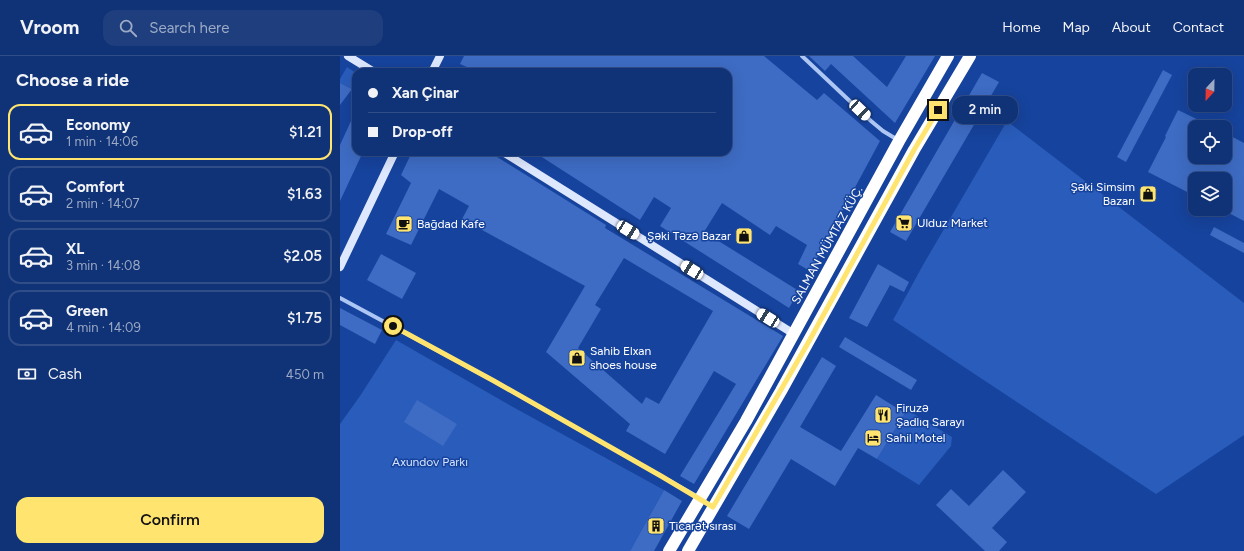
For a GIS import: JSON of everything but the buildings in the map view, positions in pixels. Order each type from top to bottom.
[{"type":"highway","name":"SALMAN MÜMTAZ KÜÇ.","points":[[669,551],[746,421],[899,141],[948,56]]},
{"type":"highway","points":[[688,551],[789,377],[914,150],[970,56]]},
{"type":"highway","points":[[700,499],[713,507]]},
{"type":"main road","points":[[348,56],[368,68]]},
{"type":"main road","points":[[434,68],[440,56]]},
{"type":"main road","points":[[340,267],[392,156]]},
{"type":"main road","points":[[509,156],[794,334]]},
{"type":"street","points":[[802,56],[871,121],[899,141]]},
{"type":"street","points":[[340,298],[494,381],[700,499]]},
{"type":"green space","points":[[347,67],[352,70],[352,89],[340,83],[340,79]]},
{"type":"green space","points":[[1007,121],[1244,303],[1244,435],[1156,494],[893,320],[923,265]]},
{"type":"green space","name":"Axundov Parkı","points":[[396,340],[513,407],[664,490],[630,551],[340,551],[340,424]]},
{"type":"green space","points":[[909,411],[952,437],[951,446],[919,485],[877,459],[905,413]]},
{"type":"place","name":"Şəki Simsim Bazarı","points":[[1148,194]]},
{"type":"place","name":"Ulduz Market","points":[[904,223]]},
{"type":"place","name":"Bağdad Kafe","points":[[404,224]]},
{"type":"place","name":"Şəki Təzə Bazar","points":[[744,236]]},
{"type":"place","name":"Sahib Elxan shoes house","points":[[577,358]]},
{"type":"place","name":"Firuzə Şadlıq Sarayı","points":[[883,415]]},
{"type":"place","name":"Sahil Motel","points":[[873,438]]},
{"type":"place","name":"Ticarət sırası","points":[[656,526]]},
{"type":"route","points":[[393,326],[494,381],[713,507],[808,343],[914,150],[938,110]]}]
